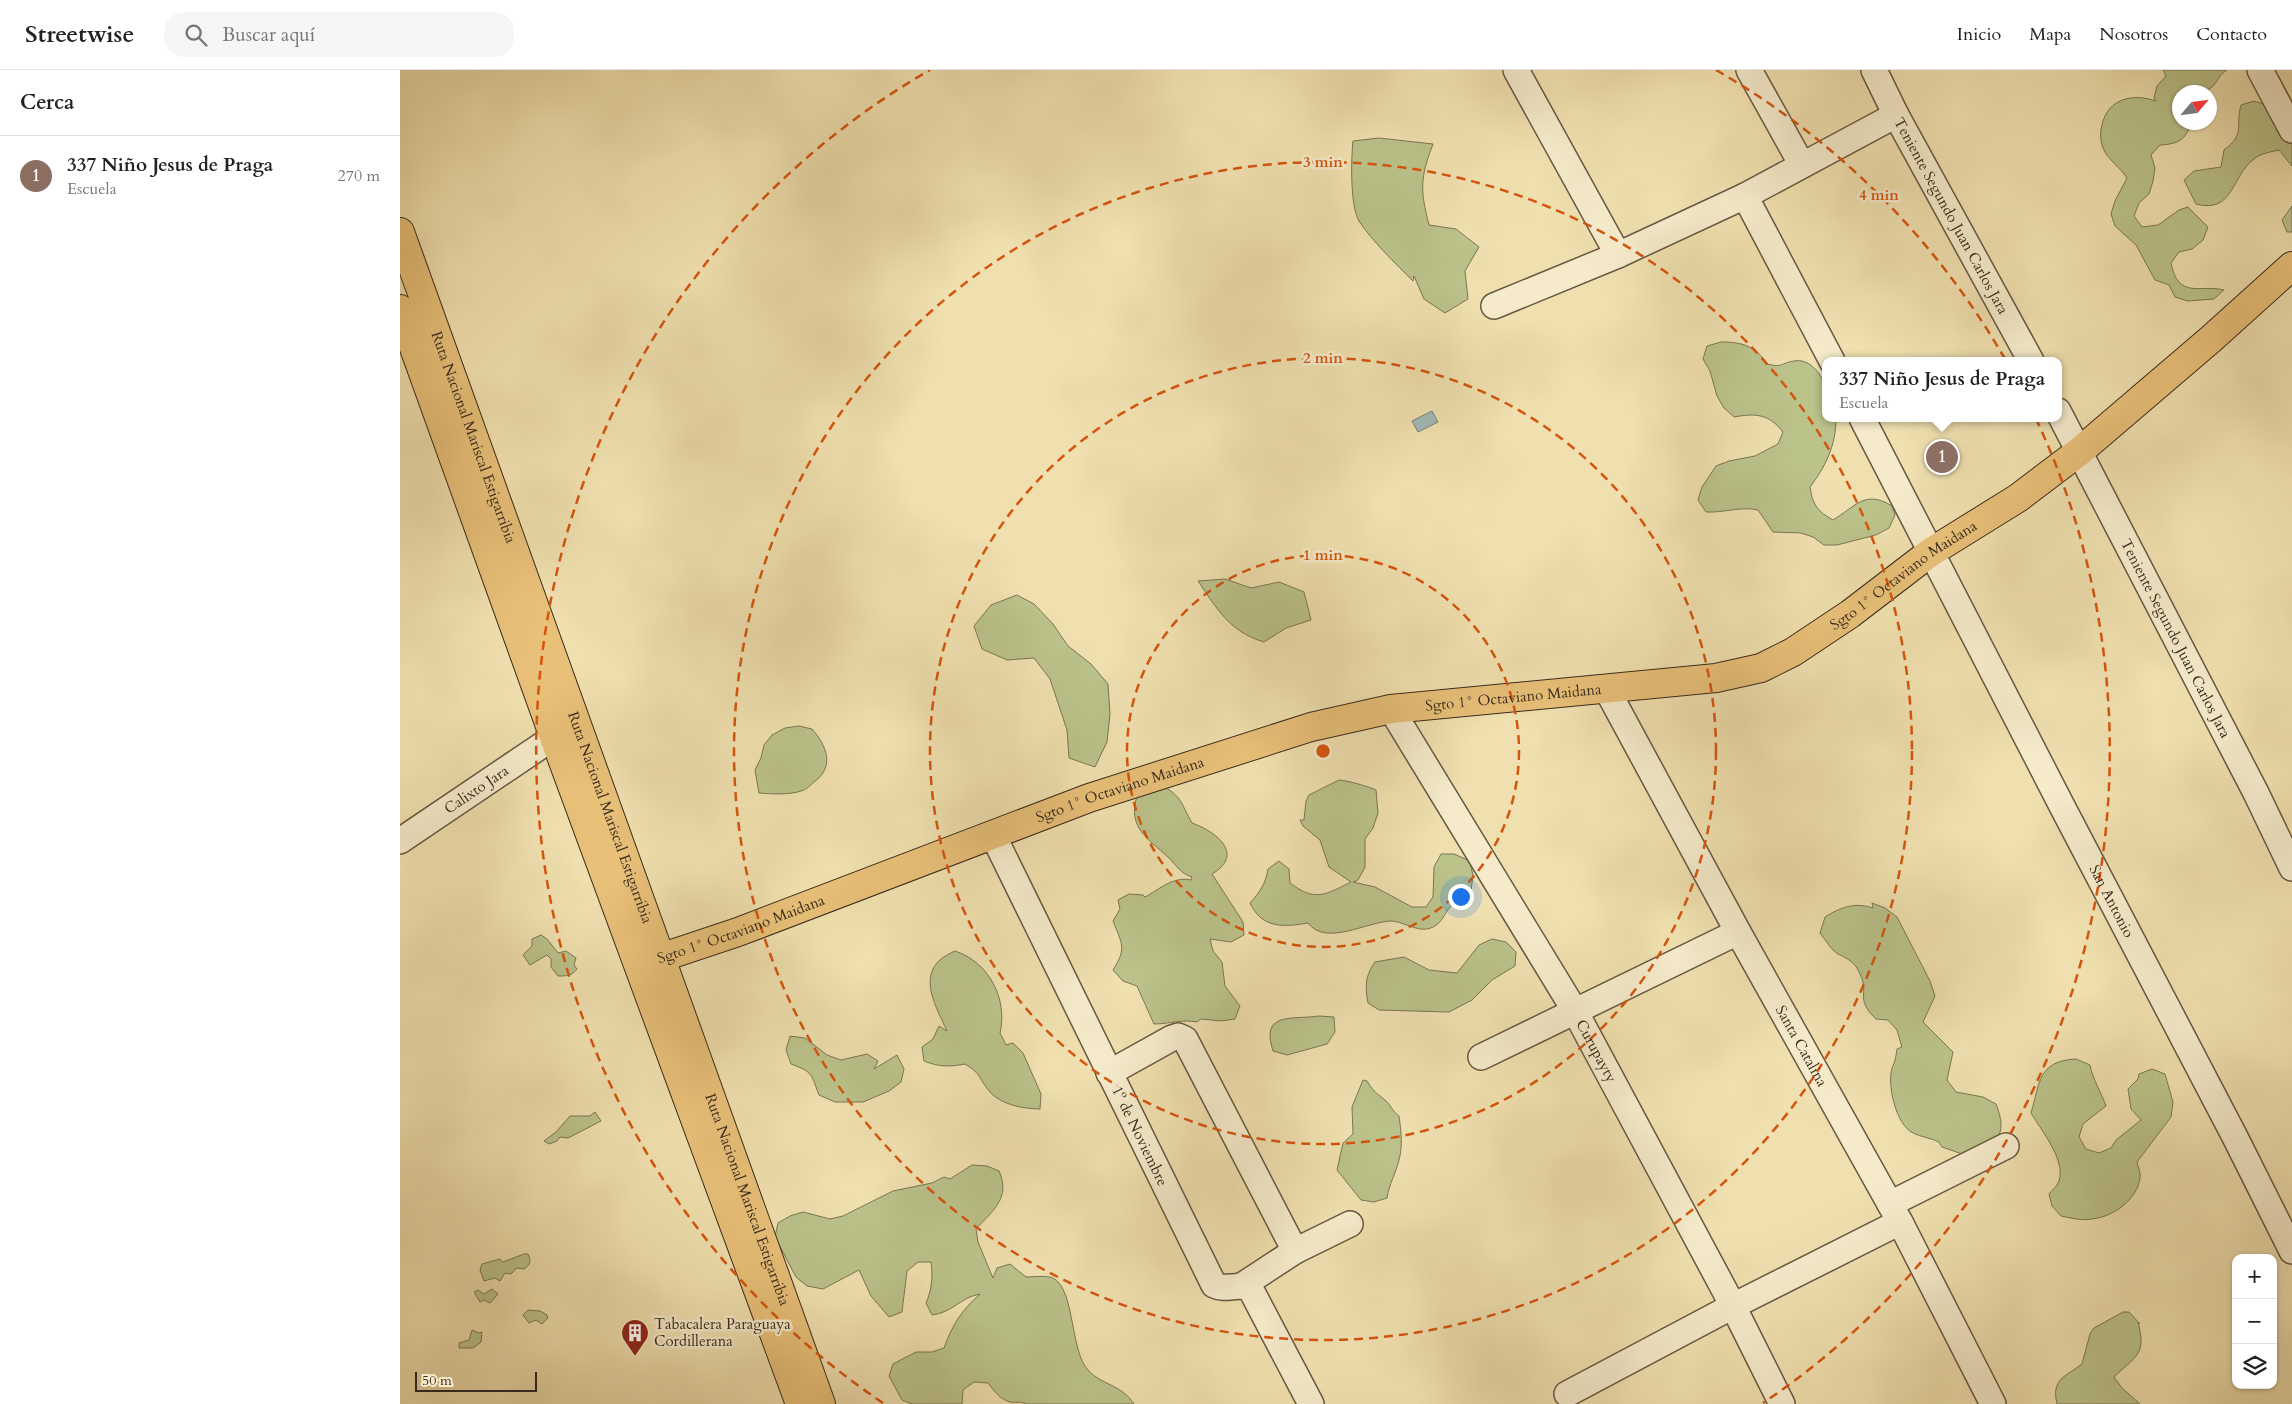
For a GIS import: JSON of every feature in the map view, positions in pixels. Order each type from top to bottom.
[{"type":"main road","name":"Ruta Nacional Mariscal Estigarribia","points":[[400,232],[800,1404]]},
{"type":"main road","name":"Sgto 1° Octaviano Maidana","points":[[650,961],[738,932],[1089,798],[1311,727],[1391,709],[1716,678],[1761,668],[1793,652],[1850,614],[1931,552],[2018,498],[2080,451],[2211,339],[2292,266]]},
{"type":"main road","name":"Ruta Nacional Mariscal Estigarribia","points":[[400,308],[554,737],[650,961],[821,1404]]},
{"type":"street","points":[[1516,70],[1618,255]]},
{"type":"street","points":[[1749,70],[1802,165]]},
{"type":"street","points":[[2260,70],[2292,130]]},
{"type":"street","name":"Teniente Segundo Juan Carlos Jara","points":[[1878,71],[1896,115],[2029,357]]},
{"type":"street","points":[[1494,306],[1618,255],[1744,196],[1896,115]]},
{"type":"street","points":[[1744,196],[1830,357]]},
{"type":"street","name":"Teniente Segundo Juan Carlos Jara","points":[[2062,418],[2256,793],[2292,868]]},
{"type":"street","name":"San Antonio","points":[[1864,422],[2235,1137],[2292,1252]]},
{"type":"street","name":"Santa Catalina","points":[[1606,688],[1738,932],[1895,1213],[1992,1404]]},
{"type":"street","name":"Curupayty","points":[[1391,709],[1575,1011],[1733,1306],[1782,1404]]},
{"type":"street","name":"Calixto Jara","points":[[400,841],[554,737]]},
{"type":"street","name":"1º de Noviembre","points":[[993,835],[1214,1285],[1224,1288],[1243,1285]]},
{"type":"street","points":[[1481,1057],[1738,932]]},
{"type":"street","points":[[1110,1073],[1172,1038],[1178,1036],[1185,1039],[1295,1251]]},
{"type":"street","points":[[1567,1394],[1733,1306],[1895,1213],[2006,1146]]},
{"type":"street","points":[[1243,1285],[1295,1251],[1350,1224]]},
{"type":"street","points":[[1243,1285],[1250,1288],[1311,1404]]},
{"type":"green space","points":[[2163,70],[2227,70],[2214,85],[2172,85],[2172,130],[2188,130],[2180,140],[2172,144],[2160,145],[2151,155],[2155,168],[2153,181],[2149,194],[2139,203],[2134,216],[2142,227],[2158,225],[2179,210],[2188,207],[2208,227],[2203,240],[2192,249],[2179,252],[2171,263],[2174,275],[2185,286],[2224,290],[2214,299],[2188,301],[2175,297],[2169,285],[2155,280],[2136,245],[2115,226],[2111,214],[2115,201],[2127,178],[2103,148],[2101,134],[2105,116],[2116,103],[2123,100],[2139,98],[2156,101],[2154,98],[2157,86],[2166,76]]},
{"type":"green space","points":[[2254,101],[2267,105],[2280,130],[2292,144],[2292,166],[2279,150],[2263,154],[2246,166],[2225,199],[2218,204],[2208,206],[2196,204],[2184,180],[2194,171],[2221,167],[2224,150],[2231,144],[2237,134],[2241,105]]},
{"type":"green space","points":[[1379,138],[1433,144],[1423,184],[1424,202],[1429,225],[1456,229],[1479,247],[1465,271],[1468,299],[1445,313],[1424,299],[1414,276],[1413,281],[1384,252],[1364,229],[1356,214],[1352,182],[1353,141]]},
{"type":"green space","points":[[2292,206],[2292,232],[2287,232],[2282,220]]},
{"type":"green space","points":[[1721,342],[1742,344],[1758,353],[1767,364],[1779,365],[1799,361],[1805,362],[1814,368],[1822,380],[1822,422],[1836,422],[1836,428],[1829,455],[1810,487],[1814,503],[1823,514],[1833,520],[1861,502],[1874,499],[1883,501],[1892,506],[1895,515],[1889,528],[1876,535],[1837,545],[1824,545],[1813,537],[1801,533],[1773,532],[1758,510],[1706,512],[1698,500],[1702,487],[1716,466],[1729,461],[1755,456],[1778,444],[1783,432],[1767,418],[1755,415],[1734,417],[1724,408],[1717,396],[1710,371],[1703,359],[1707,346]]},
{"type":"green space","points":[[1225,579],[1251,588],[1279,582],[1304,592],[1311,620],[1286,628],[1264,642],[1252,638],[1233,626],[1225,618],[1198,581]]},
{"type":"green space","points":[[1017,595],[1034,604],[1053,624],[1068,646],[1091,664],[1108,684],[1110,714],[1107,742],[1095,767],[1069,758],[1067,730],[1050,679],[1034,658],[1007,660],[982,649],[974,626],[991,605]]},
{"type":"green space","points":[[799,726],[812,729],[822,742],[827,763],[825,770],[821,776],[803,790],[786,794],[759,793],[755,770],[761,758],[764,745],[772,735],[785,728]]},
{"type":"green space","points":[[1339,780],[1376,790],[1378,813],[1373,828],[1365,839],[1365,867],[1358,880],[1353,882],[1375,887],[1412,907],[1426,907],[1433,897],[1434,867],[1441,854],[1454,854],[1470,861],[1473,876],[1471,890],[1452,904],[1441,921],[1436,925],[1423,929],[1392,921],[1348,931],[1325,933],[1316,930],[1308,923],[1282,925],[1267,922],[1255,911],[1250,903],[1262,887],[1268,869],[1279,861],[1289,869],[1290,883],[1306,893],[1320,895],[1351,882],[1329,867],[1320,840],[1303,826],[1300,820],[1304,820],[1306,801],[1309,795]]},
{"type":"green space","points":[[1160,785],[1177,796],[1192,823],[1217,837],[1227,851],[1226,859],[1222,866],[1212,874],[1243,922],[1244,935],[1231,942],[1210,939],[1213,951],[1222,962],[1225,986],[1240,1006],[1235,1019],[1221,1021],[1201,1019],[1197,1022],[1186,1021],[1154,1024],[1137,986],[1123,981],[1113,970],[1122,951],[1121,941],[1113,921],[1120,909],[1118,900],[1129,894],[1143,895],[1145,897],[1172,882],[1184,879],[1191,880],[1192,877],[1182,871],[1147,838],[1137,824],[1135,807],[1137,796]]},
{"type":"green space","points":[[1872,903],[1885,908],[1897,917],[1930,981],[1935,996],[1923,1022],[1953,1052],[1947,1080],[1956,1092],[1983,1097],[1996,1104],[2001,1124],[1997,1138],[1993,1143],[1968,1156],[1942,1147],[1939,1142],[1913,1133],[1902,1122],[1894,1104],[1891,1084],[1892,1068],[1897,1049],[1902,1047],[1897,1030],[1888,1020],[1876,1019],[1869,1012],[1864,1001],[1863,981],[1858,970],[1851,961],[1833,950],[1820,933],[1825,917],[1831,913],[1848,906],[1860,905],[1873,908]]},
{"type":"green space","points":[[541,935],[547,939],[558,953],[566,951],[576,958],[574,965],[577,969],[573,973],[558,976],[551,967],[551,959],[547,955],[530,965],[523,955],[532,946],[532,939]]},
{"type":"green space","points":[[1492,939],[1506,942],[1516,952],[1515,966],[1492,980],[1472,1000],[1449,1012],[1379,1010],[1368,1003],[1367,981],[1369,972],[1375,962],[1404,957],[1429,970],[1457,973],[1479,945]]},
{"type":"green space","points":[[955,951],[967,956],[978,964],[993,983],[1001,1007],[1000,1033],[1006,1045],[1013,1043],[1023,1053],[1041,1094],[1040,1109],[1021,1107],[1001,1101],[991,1093],[978,1074],[965,1064],[944,1066],[924,1061],[922,1047],[933,1039],[939,1026],[947,1031],[933,997],[930,986],[931,976],[934,966],[942,958]]},
{"type":"green space","points":[[1334,1017],[1335,1032],[1327,1044],[1287,1055],[1273,1051],[1270,1038],[1271,1029],[1275,1023],[1289,1018]]},
{"type":"green space","points":[[790,1036],[805,1038],[827,1055],[841,1060],[867,1054],[878,1061],[874,1069],[897,1055],[904,1069],[901,1082],[889,1091],[863,1102],[835,1102],[819,1095],[810,1075],[804,1069],[791,1064],[786,1050]]},
{"type":"green space","points":[[2076,1059],[2090,1065],[2106,1106],[2083,1124],[2079,1137],[2086,1149],[2099,1153],[2111,1148],[2116,1140],[2141,1120],[2131,1109],[2128,1089],[2138,1079],[2139,1074],[2152,1069],[2165,1074],[2173,1102],[2171,1117],[2137,1162],[2140,1172],[2138,1186],[2129,1200],[2108,1215],[2088,1220],[2061,1216],[2052,1206],[2049,1194],[2057,1185],[2060,1177],[2060,1168],[2053,1148],[2031,1113],[2039,1084],[2047,1069],[2054,1064]]},
{"type":"green space","points":[[1363,1080],[1367,1081],[1374,1091],[1399,1116],[1401,1132],[1398,1165],[1387,1198],[1374,1202],[1361,1200],[1337,1170],[1343,1143],[1353,1134],[1352,1107]]},
{"type":"green space","points":[[595,1112],[601,1121],[568,1138],[560,1137],[557,1141],[549,1144],[544,1141],[556,1132],[570,1116],[590,1116]]},
{"type":"green space","points":[[972,1165],[987,1166],[999,1171],[1002,1180],[1003,1189],[998,1203],[976,1229],[978,1242],[993,1278],[997,1268],[1010,1264],[1026,1277],[1050,1277],[1060,1284],[1069,1307],[1082,1361],[1093,1375],[1123,1392],[1134,1404],[1026,1404],[1010,1402],[1000,1397],[988,1383],[974,1382],[963,1390],[962,1404],[912,1404],[902,1400],[889,1376],[893,1364],[916,1352],[932,1352],[944,1348],[958,1318],[980,1294],[946,1311],[932,1315],[926,1303],[932,1283],[931,1262],[918,1262],[907,1271],[902,1312],[889,1317],[871,1296],[859,1270],[823,1289],[807,1286],[796,1277],[775,1237],[778,1223],[790,1216],[803,1212],[830,1219],[843,1216],[893,1191],[932,1183],[944,1177],[950,1179]]},
{"type":"green space","points":[[528,1254],[530,1261],[524,1269],[517,1268],[511,1274],[505,1273],[500,1281],[495,1278],[484,1281],[480,1270],[482,1264],[500,1259],[503,1262]]},
{"type":"green space","points":[[492,1289],[498,1294],[490,1303],[484,1300],[480,1302],[474,1292],[478,1290],[484,1294]]},
{"type":"green space","points":[[528,1310],[540,1311],[547,1315],[548,1318],[542,1324],[536,1320],[529,1323],[523,1315]]},
{"type":"green space","points":[[2123,1312],[2129,1312],[2140,1324],[2138,1322],[2141,1342],[2137,1354],[2114,1377],[2122,1388],[2140,1404],[2057,1404],[2056,1389],[2058,1384],[2065,1376],[2082,1364],[2090,1334],[2094,1328]]},
{"type":"green space","points":[[472,1330],[479,1333],[482,1332],[481,1342],[473,1348],[459,1348],[459,1343],[469,1340]]},
{"type":"water","points":[[1432,411],[1438,422],[1418,432],[1412,421]]},
{"type":"place","name":"337 Niño Jesus de Praga","points":[[1942,457]]},
{"type":"place","name":"Tabacalera Paraguaya Cordillerana","points":[[635,1357]]}]
